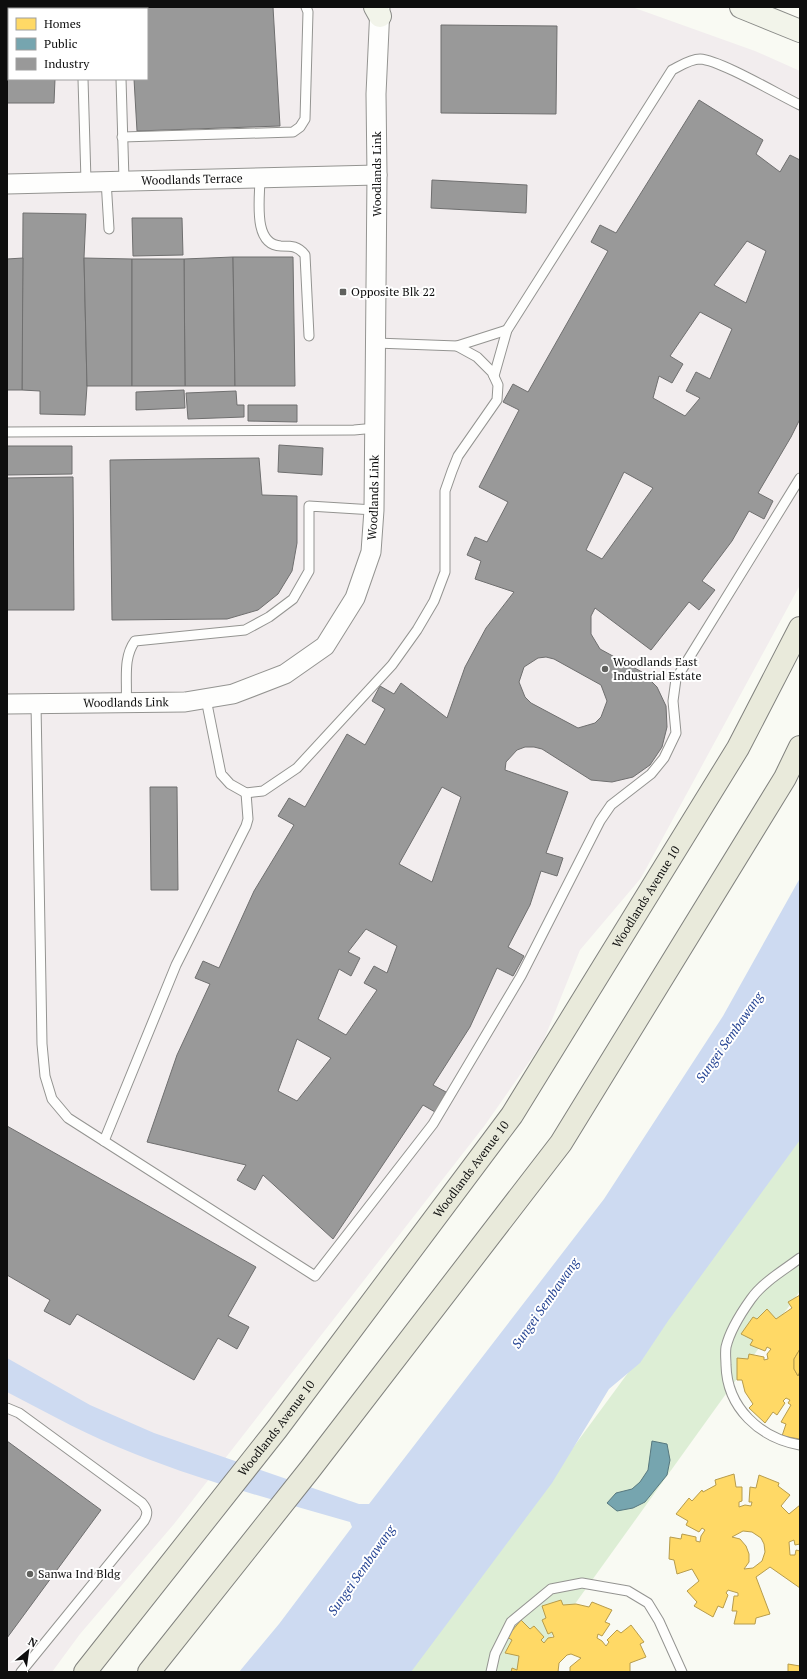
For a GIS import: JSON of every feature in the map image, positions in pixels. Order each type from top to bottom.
[{"type":"main road","points":[[742,7],[800,31]]},
{"type":"main road","name":"Woodlands Avenue 10","points":[[85,1672],[277,1429],[512,1116],[738,748],[800,628]]},
{"type":"main road","points":[[149,1672],[310,1468],[561,1144],[785,778],[800,747]]},
{"type":"street","name":"Woodlands Link","points":[[7,704],[185,702],[233,694],[285,674],[325,646],[357,591],[371,552],[374,510],[376,428],[376,94],[379,9]]},
{"type":"street","name":"Woodlands Terrace","points":[[7,184],[115,180],[377,175]]},
{"type":"lane","points":[[122,137],[293,132],[300,127],[305,119],[308,12],[306,7]]},
{"type":"lane","points":[[494,376],[507,330],[672,70],[687,62],[700,59],[713,63],[800,105]]},
{"type":"lane","points":[[83,80],[86,181]]},
{"type":"lane","points":[[109,229],[122,137],[120,80]]},
{"type":"lane","points":[[260,177],[260,228],[264,237],[274,246],[293,246],[300,249],[305,255],[309,336]]},
{"type":"lane","points":[[376,343],[457,346],[507,330]]},
{"type":"lane","points":[[206,699],[221,774],[230,784],[246,793],[263,791],[297,768],[392,664],[417,630],[434,601],[445,572],[445,491],[458,456],[497,400],[498,385],[494,376],[477,357],[457,346]]},
{"type":"lane","points":[[7,432],[338,430],[376,428]]},
{"type":"lane","points":[[36,704],[42,1044],[45,1076],[52,1099],[68,1118],[315,1276],[433,1124],[521,976],[600,821],[611,805],[651,774],[664,758],[676,734],[673,701],[676,679],[800,478]]},
{"type":"lane","points":[[126,703],[126,663],[129,649],[135,641],[245,630],[269,617],[293,599],[309,571],[309,508],[311,506],[374,510]]},
{"type":"lane","points":[[104,1141],[176,964],[246,826],[248,819],[246,793]]},
{"type":"lane","points":[[800,1258],[752,1297],[738,1320],[726,1348],[727,1375],[732,1395],[746,1418],[767,1434],[788,1443],[800,1445]]},
{"type":"lane","points":[[7,1408],[19,1413],[142,1503],[146,1508],[147,1514],[144,1521],[21,1672]]},
{"type":"lane","points":[[491,1672],[494,1654],[511,1622],[551,1589],[582,1583],[628,1591],[648,1603],[659,1621],[682,1672]]},
{"type":"shaded area","points":[[7,7],[632,7],[755,51],[800,71],[800,585],[641,878],[580,950],[543,1042],[485,1125],[174,1524],[80,1634],[52,1672],[7,1672]]},
{"type":"green space","points":[[800,1139],[800,1291],[526,1672],[408,1672]]},
{"type":"water","name":"Sungei Sembawang","points":[[800,878],[800,1140],[668,1321],[640,1363],[609,1389],[552,1483],[411,1672],[239,1672],[279,1624],[352,1527],[350,1522],[242,1491],[161,1464],[86,1433],[7,1392],[7,1358],[90,1405],[154,1433],[359,1504],[369,1504],[604,1199],[723,1016]]},
{"type":"building: Homes","points":[[800,1295],[800,1349],[794,1359],[794,1369],[798,1376],[800,1371],[800,1439],[782,1436],[786,1424],[781,1422],[791,1405],[788,1403],[790,1400],[786,1398],[783,1401],[785,1403],[777,1415],[773,1412],[765,1423],[749,1408],[753,1404],[745,1392],[742,1380],[737,1380],[737,1358],[748,1359],[749,1354],[764,1357],[764,1360],[768,1359],[767,1354],[771,1349],[767,1347],[765,1351],[750,1345],[753,1340],[741,1334],[753,1317],[757,1319],[767,1309],[776,1319],[792,1308],[788,1302]]},
{"type":"building: Homes","points":[[800,1349],[800,1371],[798,1376],[794,1369],[794,1359]]},
{"type":"building: Homes","points":[[734,1474],[736,1487],[742,1487],[742,1501],[739,1502],[739,1507],[745,1505],[751,1506],[752,1502],[749,1502],[750,1487],[756,1488],[759,1475],[779,1483],[778,1486],[790,1495],[781,1506],[789,1514],[800,1505],[800,1544],[795,1545],[794,1540],[789,1542],[790,1555],[795,1555],[796,1550],[800,1551],[800,1588],[770,1567],[756,1577],[770,1614],[756,1618],[755,1624],[734,1624],[737,1611],[732,1611],[734,1596],[738,1596],[738,1593],[728,1590],[726,1593],[728,1595],[723,1608],[718,1606],[713,1617],[694,1606],[697,1602],[687,1591],[699,1581],[692,1569],[677,1574],[674,1560],[669,1559],[670,1537],[681,1539],[682,1534],[696,1537],[696,1541],[700,1542],[701,1536],[705,1530],[702,1528],[699,1532],[686,1525],[688,1521],[676,1514],[689,1498],[692,1501],[702,1490],[703,1492],[716,1485],[715,1480]],"holes":[[[743,1531],[752,1532],[761,1538],[764,1544],[765,1552],[762,1561],[753,1568],[744,1569],[749,1562],[749,1554],[746,1546],[740,1539],[732,1537]]]},
{"type":"building: Homes","points":[[561,1600],[563,1605],[576,1604],[589,1607],[592,1602],[612,1610],[605,1622],[610,1624],[602,1636],[598,1634],[597,1638],[606,1646],[609,1642],[607,1640],[617,1630],[621,1633],[631,1625],[644,1642],[640,1644],[646,1657],[630,1663],[630,1672],[570,1672],[570,1667],[581,1658],[571,1654],[567,1655],[559,1663],[558,1672],[511,1672],[512,1668],[517,1670],[519,1656],[505,1653],[512,1640],[507,1637],[521,1620],[530,1629],[534,1626],[544,1637],[541,1640],[544,1643],[548,1638],[554,1637],[552,1632],[548,1634],[542,1620],[546,1618],[542,1606]]},
{"type":"building: Homes","points":[[788,1664],[800,1666],[800,1672],[788,1672]]},
{"type":"building: Public","points":[[652,1441],[667,1444],[670,1460],[667,1475],[645,1502],[633,1508],[617,1511],[607,1503],[616,1493],[632,1489],[640,1482],[648,1470]]},
{"type":"building: Industry","points":[[7,7],[55,7],[8,8],[8,80],[55,80],[54,103],[7,103]]},
{"type":"building: Industry","points":[[273,7],[280,126],[137,131],[134,80],[148,80],[148,8],[131,8]]},
{"type":"building: Industry","points":[[441,25],[557,26],[556,114],[441,113]]},
{"type":"building: Industry","name":"Woodlands East Industrial Estate","points":[[699,100],[763,140],[756,154],[780,172],[790,155],[800,160],[800,419],[758,493],[773,501],[764,519],[749,511],[732,541],[702,581],[715,590],[699,610],[689,602],[651,650],[595,608],[591,616],[591,634],[600,649],[642,672],[657,687],[666,706],[667,727],[662,747],[650,765],[633,777],[612,782],[591,780],[542,749],[534,747],[525,747],[517,750],[506,762],[505,770],[568,792],[546,853],[563,858],[557,876],[541,871],[530,905],[508,947],[524,956],[513,976],[497,968],[470,1027],[433,1085],[446,1092],[435,1112],[423,1105],[333,1239],[263,1175],[255,1190],[237,1180],[246,1165],[147,1142],[177,1055],[210,984],[195,978],[203,961],[219,968],[254,891],[294,825],[278,816],[289,798],[305,807],[347,734],[365,745],[385,709],[372,701],[380,686],[394,694],[401,683],[447,718],[465,667],[486,628],[514,592],[475,579],[481,561],[467,555],[475,537],[487,542],[508,502],[479,487],[519,410],[503,402],[513,384],[528,392],[608,251],[591,242],[600,225],[616,233]],"holes":[[[747,241],[766,251],[746,303],[714,285]],[[700,312],[732,329],[710,379],[696,372],[686,391],[700,398],[685,416],[653,398],[659,376],[672,383],[683,364],[670,356]],[[624,472],[653,488],[602,559],[586,550]],[[546,657],[554,659],[601,685],[607,701],[601,717],[595,723],[578,728],[531,703],[525,697],[519,682],[524,667],[538,658]],[[442,787],[461,797],[432,882],[399,864]],[[366,929],[397,946],[387,973],[374,966],[364,983],[377,990],[346,1035],[318,1019],[339,969],[351,976],[360,958],[348,952]],[[297,1039],[331,1058],[297,1101],[278,1091]]]},
{"type":"building: Industry","points":[[432,180],[527,185],[526,213],[431,208]]},
{"type":"building: Industry","points":[[23,213],[86,214],[84,258],[87,386],[85,415],[40,414],[40,391],[22,390]]},
{"type":"building: Industry","points":[[132,218],[182,218],[183,255],[133,256]]},
{"type":"building: Industry","points":[[233,257],[235,386],[185,386],[184,259]]},
{"type":"building: Industry","points":[[233,257],[293,257],[295,386],[235,386]]},
{"type":"building: Industry","points":[[23,258],[22,390],[7,390],[7,259]]},
{"type":"building: Industry","points":[[84,258],[132,259],[132,386],[87,386]]},
{"type":"building: Industry","points":[[132,259],[184,259],[185,386],[132,386]]},
{"type":"building: Industry","points":[[184,390],[185,408],[136,410],[136,392]]},
{"type":"building: Industry","points":[[236,391],[237,405],[244,405],[244,417],[188,419],[186,393]]},
{"type":"building: Industry","points":[[248,405],[297,405],[297,422],[248,421]]},
{"type":"building: Industry","points":[[279,445],[323,448],[322,475],[278,472]]},
{"type":"building: Industry","points":[[7,446],[72,446],[72,474],[7,475]]},
{"type":"building: Industry","points":[[259,458],[262,495],[297,496],[297,543],[292,571],[278,594],[258,610],[227,619],[112,620],[110,460]]},
{"type":"building: Industry","points":[[73,477],[74,610],[7,610],[7,478]]},
{"type":"building: Industry","points":[[150,787],[177,787],[178,890],[151,890]]},
{"type":"building: Industry","points":[[7,1126],[256,1267],[228,1316],[249,1327],[237,1349],[218,1338],[194,1380],[77,1314],[70,1325],[44,1311],[50,1300],[7,1275]]},
{"type":"building: Industry","name":"Sanwa Ind Bldg","points":[[7,1441],[101,1510],[7,1638]]},
{"type":"place","name":"Opposite Blk 22","points":[[343,292]]},
{"type":"place","name":"Woodlands East Industrial Estate","points":[[605,669]]},
{"type":"place","name":"Sanwa Ind Bldg","points":[[30,1574]]}]
